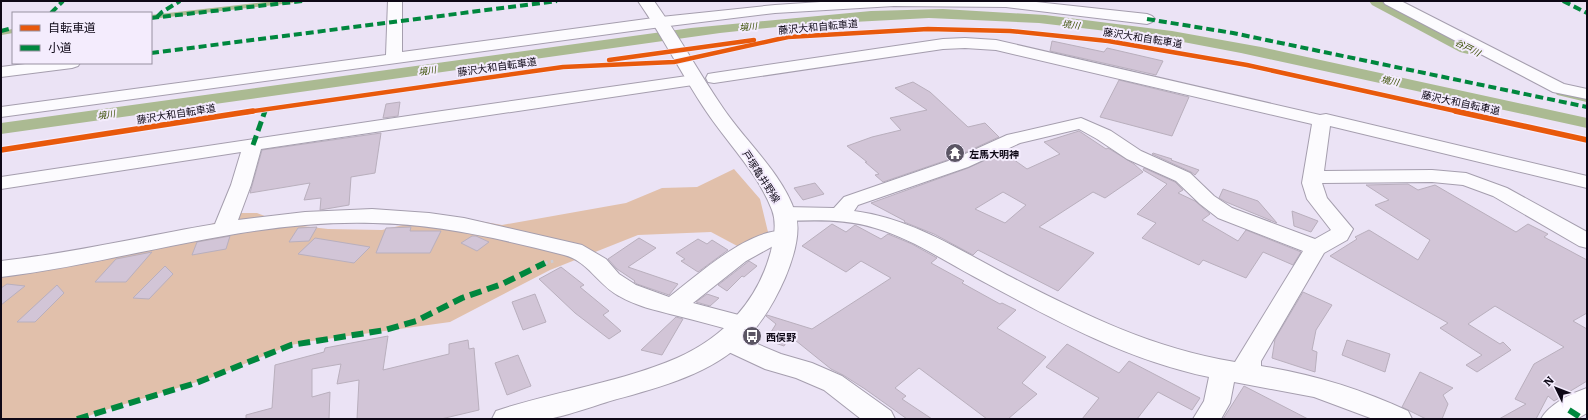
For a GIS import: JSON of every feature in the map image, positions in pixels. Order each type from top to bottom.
[{"type":"main road","name":"戸塚亀井野線","points":[[646,1],[662,23],[719,116],[746,151],[772,190],[784,225]]},
{"type":"main road","points":[[506,419],[669,373],[693,363],[737,333],[766,296],[782,255],[784,225]]},
{"type":"street","points":[[394,59],[396,21],[395,1]]},
{"type":"street","points":[[1,112],[775,9],[931,1],[1006,3],[1147,19]]},
{"type":"street","points":[[1390,1],[1559,88],[1587,94]]},
{"type":"street","points":[[714,78],[943,44],[981,44],[1010,48],[1322,122],[1326,120],[1587,182]]},
{"type":"street","points":[[1,72],[64,64]]},
{"type":"street","points":[[1,183],[687,81]]},
{"type":"street","points":[[1207,419],[1235,373],[1248,361],[1312,252],[1316,248],[1339,235],[1342,229],[1317,198],[1312,183],[1322,122]]},
{"type":"street","points":[[840,214],[851,201],[961,163],[1014,139],[1081,123],[1104,135],[1134,155],[1182,176],[1196,186],[1207,200],[1225,213],[1316,248]]},
{"type":"street","points":[[224,229],[241,185],[253,145]]},
{"type":"street","points":[[1312,177],[1432,176],[1466,179],[1500,192],[1587,240]]},
{"type":"street","points":[[673,306],[738,256],[770,238],[784,225],[840,214],[883,224],[917,237],[1111,337],[1165,357],[1235,373],[1279,379],[1340,395],[1385,412],[1398,419]]},
{"type":"street","points":[[1,269],[44,264],[154,241],[224,229],[337,216],[372,216],[429,220],[464,225],[574,250],[598,264],[611,280],[628,291],[673,306],[737,333],[774,362],[803,370],[833,383],[881,419]]},
{"type":"street","points":[[1555,419],[1587,399]]},
{"type":"shaded area","points":[[734,169],[760,199],[768,232],[741,248],[711,232],[638,235],[550,270],[450,322],[291,345],[210,378],[99,412],[81,419],[1,419],[1,271],[181,236],[240,213],[257,213],[285,224],[328,229],[382,230],[445,215],[502,225],[626,203],[662,188],[697,187]]},
{"type":"water","name":"境川","points":[[943,9],[1045,15],[1172,31],[1261,47],[1587,118],[1587,128],[1241,53],[1157,37],[1039,23],[929,18],[796,25],[720,33],[1,134],[1,123],[691,28],[871,11]]},
{"type":"building","points":[[1052,41],[1104,52],[1107,48],[1163,61],[1156,75],[1050,51]]},
{"type":"building","points":[[1119,80],[1189,97],[1172,136],[1100,117]]},
{"type":"building","points":[[913,82],[930,92],[968,127],[985,123],[999,137],[953,158],[883,182],[875,175],[879,174],[865,162],[867,162],[847,146],[872,137],[901,130],[890,118],[927,110],[895,88]]},
{"type":"building","points":[[400,102],[398,116],[383,118],[386,104]]},
{"type":"building","points":[[1079,131],[1106,149],[1108,148],[1134,164],[1143,172],[1105,198],[1093,192],[1039,227],[1094,253],[1058,291],[978,250],[973,255],[934,234],[904,222],[905,221],[871,203],[968,168],[1003,152],[1027,169],[1060,154],[1044,142]],"holes":[[[1003,192],[1026,205],[1005,223],[975,209]]]},
{"type":"building","points":[[381,133],[375,173],[351,177],[349,205],[320,210],[321,198],[304,200],[310,183],[250,193],[262,150]]},
{"type":"building","points":[[1153,153],[1199,170],[1195,175],[1152,154]]},
{"type":"building","points":[[1144,168],[1175,182],[1183,190],[1178,193],[1195,201],[1210,214],[1202,220],[1238,241],[1246,230],[1301,252],[1293,265],[1263,252],[1246,278],[1203,260],[1199,265],[1142,238],[1156,223],[1137,214],[1167,184],[1143,170]]},
{"type":"building","points":[[815,183],[824,194],[803,200],[794,188]]},
{"type":"building","points":[[1408,184],[1418,190],[1435,185],[1516,232],[1528,224],[1548,234],[1544,237],[1587,260],[1587,313],[1573,321],[1587,329],[1587,381],[1554,401],[1548,396],[1536,419],[1499,419],[1526,404],[1515,399],[1534,364],[1564,347],[1495,306],[1468,324],[1500,344],[1503,342],[1511,350],[1477,372],[1466,365],[1482,355],[1440,328],[1448,323],[1330,256],[1357,239],[1355,237],[1369,230],[1418,260],[1430,240],[1375,205],[1389,200],[1366,185]]},
{"type":"building","points":[[1223,189],[1258,201],[1277,223],[1219,198]]},
{"type":"building","points":[[1292,211],[1318,221],[1311,232],[1294,226]]},
{"type":"building","points":[[832,224],[846,232],[855,225],[881,239],[888,234],[912,244],[937,258],[931,263],[964,281],[962,283],[1000,304],[1002,303],[1016,310],[997,328],[1046,357],[1022,383],[1037,394],[1008,419],[987,419],[919,368],[895,388],[906,396],[902,399],[932,419],[907,419],[865,389],[831,369],[790,336],[784,346],[766,340],[776,324],[766,316],[767,315],[812,329],[891,278],[861,261],[846,272],[802,246]]},
{"type":"building","points":[[317,227],[309,241],[289,242],[298,228]]},
{"type":"building","points":[[411,227],[410,231],[441,231],[430,253],[376,253],[386,228]]},
{"type":"building","points":[[230,236],[226,249],[192,255],[197,242]]},
{"type":"building","points":[[472,236],[476,236],[489,242],[477,251],[461,243]]},
{"type":"building","points":[[315,238],[370,247],[354,263],[298,254]]},
{"type":"building","points":[[639,238],[656,248],[628,267],[678,284],[669,295],[637,284],[617,269],[608,259]]},
{"type":"building","points":[[698,239],[707,244],[712,240],[728,250],[698,272],[681,261],[685,259],[676,253]]},
{"type":"building","points":[[152,252],[126,282],[95,282],[116,259]]},
{"type":"building","points":[[749,261],[757,266],[744,277],[742,276],[727,291],[718,285]]},
{"type":"building","points":[[165,266],[173,274],[149,299],[133,298]]},
{"type":"building","points":[[561,267],[584,285],[580,287],[609,311],[603,315],[621,331],[609,339],[575,313],[539,279]]},
{"type":"building","points":[[7,284],[25,286],[1,305],[1,288]]},
{"type":"building","points":[[57,285],[64,293],[35,322],[17,322]]},
{"type":"building","points":[[1303,292],[1332,305],[1316,330],[1312,350],[1317,352],[1315,372],[1272,358],[1275,339]]},
{"type":"building","points":[[535,294],[546,322],[523,330],[512,302]]},
{"type":"building","points":[[707,294],[719,298],[710,306],[696,302]]},
{"type":"building","points":[[676,317],[683,319],[662,355],[641,350]]},
{"type":"building","points":[[388,336],[383,370],[449,354],[449,344],[468,340],[469,349],[474,348],[479,410],[441,419],[357,419],[359,380],[337,384],[341,364],[312,369],[312,397],[330,392],[329,419],[246,419],[246,415],[272,408],[275,365],[324,352],[325,348]]},
{"type":"building","points":[[1347,340],[1390,354],[1385,372],[1342,355]]},
{"type":"building","points":[[1067,344],[1119,373],[1129,361],[1200,398],[1192,410],[1158,392],[1137,419],[1082,419],[1099,398],[1046,367]]},
{"type":"building","points":[[518,355],[531,386],[507,395],[495,363]]},
{"type":"building","points":[[1420,372],[1453,388],[1443,395],[1448,404],[1442,419],[1426,419],[1402,407]]},
{"type":"building","points":[[1244,386],[1308,419],[1223,419]]},
{"type":"waterway","points":[[152,17],[292,1]]},
{"type":"waterway","name":"谷戸川","points":[[1379,1],[1468,47]]},
{"type":"waterway","points":[[1,33],[12,31]]},
{"type":"waterway","points":[[1558,93],[1587,100]]},
{"type":"marked path","points":[[52,12],[63,1]]},
{"type":"marked path","points":[[157,17],[159,14],[180,1]]},
{"type":"marked path","points":[[152,18],[303,1]]},
{"type":"marked path","points":[[152,53],[557,1]]},
{"type":"marked path","points":[[1563,1],[1587,13]]},
{"type":"marked path","points":[[1147,19],[1233,33],[1587,107]]},
{"type":"marked path","points":[[1,31],[12,28]]},
{"type":"marked path","points":[[253,145],[266,109]]},
{"type":"marked path","points":[[77,419],[196,383],[291,345],[385,330],[416,321],[462,298],[502,284],[545,263]]},
{"type":"marked path","points":[[1569,410],[1583,419]]},
{"type":"cycle path","name":"藤沢大和自転車道","points":[[1,150],[266,109],[563,67],[674,62],[698,58],[788,37],[928,29],[1010,31],[1108,41],[1169,51],[1247,65],[1587,140]]},
{"type":"cycle path","points":[[609,60],[754,40]]},
{"type":"place","name":"左馬大明神","points":[[955,153]]},
{"type":"place","name":"西俣野","points":[[752,336]]}]
